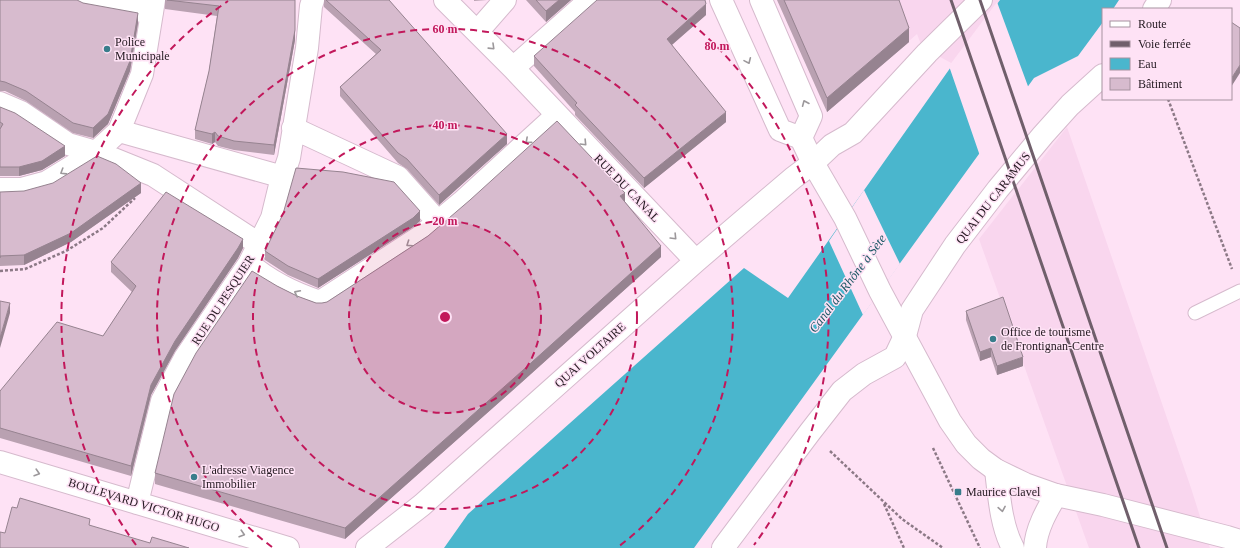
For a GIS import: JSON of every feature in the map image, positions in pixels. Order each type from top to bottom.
[{"type":"street","points":[[0,189],[21,189],[47,182],[96,152],[119,131],[142,74],[153,7],[85,0]]},
{"type":"street","name":"RUE DU PESQUIER","points":[[137,503],[162,401],[185,358],[249,264],[272,218],[289,158],[307,48],[311,6],[313,0]]},
{"type":"street","name":"RUE DU CANAL","points":[[445,0],[513,68],[696,261]]},
{"type":"street","points":[[477,32],[505,0]]},
{"type":"street","points":[[513,68],[590,0]]},
{"type":"street","points":[[721,0],[780,130],[801,138],[813,163],[845,218],[880,291],[950,422],[966,444],[981,459],[996,470],[1025,484],[1056,495],[1110,506],[1240,542]]},
{"type":"street","points":[[761,0],[811,116],[801,138]]},
{"type":"street","name":"QUAI VOLTAIRE","points":[[367,548],[422,505],[696,261],[793,178],[813,163],[832,145],[853,134],[927,53],[981,0]]},
{"type":"street","name":"QUAI DU CARAMUS","points":[[723,548],[842,391],[864,374],[895,357],[905,336],[912,310],[955,245],[993,195],[1070,105],[1102,76]]},
{"type":"street","points":[[0,103],[21,112],[68,144],[96,152],[153,175],[259,244]]},
{"type":"street","points":[[249,264],[262,275],[305,297],[320,302],[420,237],[462,202],[557,115]]},
{"type":"street","points":[[294,128],[398,177],[438,222]]},
{"type":"street","points":[[119,131],[283,177]]},
{"type":"street","name":"BOULEVARD VICTOR HUGO","points":[[0,462],[288,548]]},
{"type":"street","points":[[996,470],[1001,510],[1009,541],[1013,548]]},
{"type":"street","points":[[1035,548],[1039,530],[1046,511],[1056,495]]},
{"type":"lane","points":[[1196,313],[1240,291]]},
{"type":"path","points":[[1168,100],[1240,291]]},
{"type":"path","points":[[0,271],[25,269],[66,251],[103,228],[132,202],[153,175]]},
{"type":"path","points":[[950,422],[927,436],[980,548]]},
{"type":"path","points":[[810,432],[902,519],[943,548]]},
{"type":"path","points":[[883,502],[904,548]]},
{"type":"shaded area","points":[[894,0],[999,0],[999,3],[953,64],[922,47],[917,34],[909,41]]},
{"type":"shaded area","points":[[1067,127],[1191,488],[1210,548],[1089,548],[979,239]]},
{"type":"water","name":"Canal du Rhône à Sète","points":[[1000,0],[1119,0],[1114,8],[1102,8],[1102,23],[1078,56],[1034,78],[694,548],[444,548],[468,514],[744,268],[788,298]]},
{"type":"pier","points":[[997,2],[1029,89],[980,156],[949,66]]},
{"type":"pier","points":[[864,190],[900,264],[863,315],[829,241]]},
{"type":"building","points":[[0,0],[77,0],[83,3],[138,13],[130,61],[108,114],[93,128],[73,123],[26,91],[0,81]]},
{"type":"building","points":[[167,0],[295,0],[295,30],[274,145],[234,141],[218,136],[215,132],[212,134],[195,130],[209,71],[219,6]]},
{"type":"building","points":[[326,0],[389,0],[507,134],[439,195],[407,159],[398,153],[340,87],[381,50]]},
{"type":"building","points":[[536,0],[559,0],[546,11]]},
{"type":"building","points":[[597,0],[705,0],[706,4],[667,39],[726,112],[644,178],[575,105],[577,103],[534,56]]},
{"type":"building","points":[[784,0],[899,0],[909,28],[827,98]]},
{"type":"building","points":[[1232,23],[1240,28],[1240,65],[1232,77]]},
{"type":"building","points":[[0,107],[15,113],[65,146],[42,161],[19,167],[0,167],[0,129],[3,124],[0,122]]},
{"type":"building","points":[[557,121],[625,193],[620,196],[661,246],[345,528],[155,473],[174,394],[196,353],[252,271],[297,296],[316,303],[327,302],[428,236]]},
{"type":"building","points":[[97,156],[116,164],[141,183],[71,233],[24,255],[0,256],[0,192],[24,191],[53,183]]},
{"type":"building","points":[[296,168],[343,172],[394,182],[420,211],[413,218],[318,279],[288,266],[265,251],[283,214]]},
{"type":"building","points":[[166,192],[243,239],[175,341],[151,385],[131,466],[0,428],[0,391],[57,322],[103,336],[136,286],[111,262]]},
{"type":"building","name":"Office de tourisme de Frontignan-Centre","points":[[1003,297],[1023,357],[997,366],[991,348],[980,352],[966,311]]},
{"type":"building","points":[[0,301],[10,303],[0,338]]},
{"type":"building","points":[[20,498],[90,519],[89,525],[150,543],[152,537],[189,548],[0,548],[0,532],[5,533],[12,507],[17,508]]},
{"type":"railway","points":[[951,0],[1139,548]]},
{"type":"railway","points":[[980,0],[1167,548]]},
{"type":"place","name":"Police Municipale","points":[[107,49]]},
{"type":"place","name":"Office de tourisme de Frontignan-Centre","points":[[993,339]]},
{"type":"place","name":"L'adresse Viagence Immobilier","points":[[194,477]]},
{"type":"place","name":"Maurice Clavel","points":[[958,492]]}]
